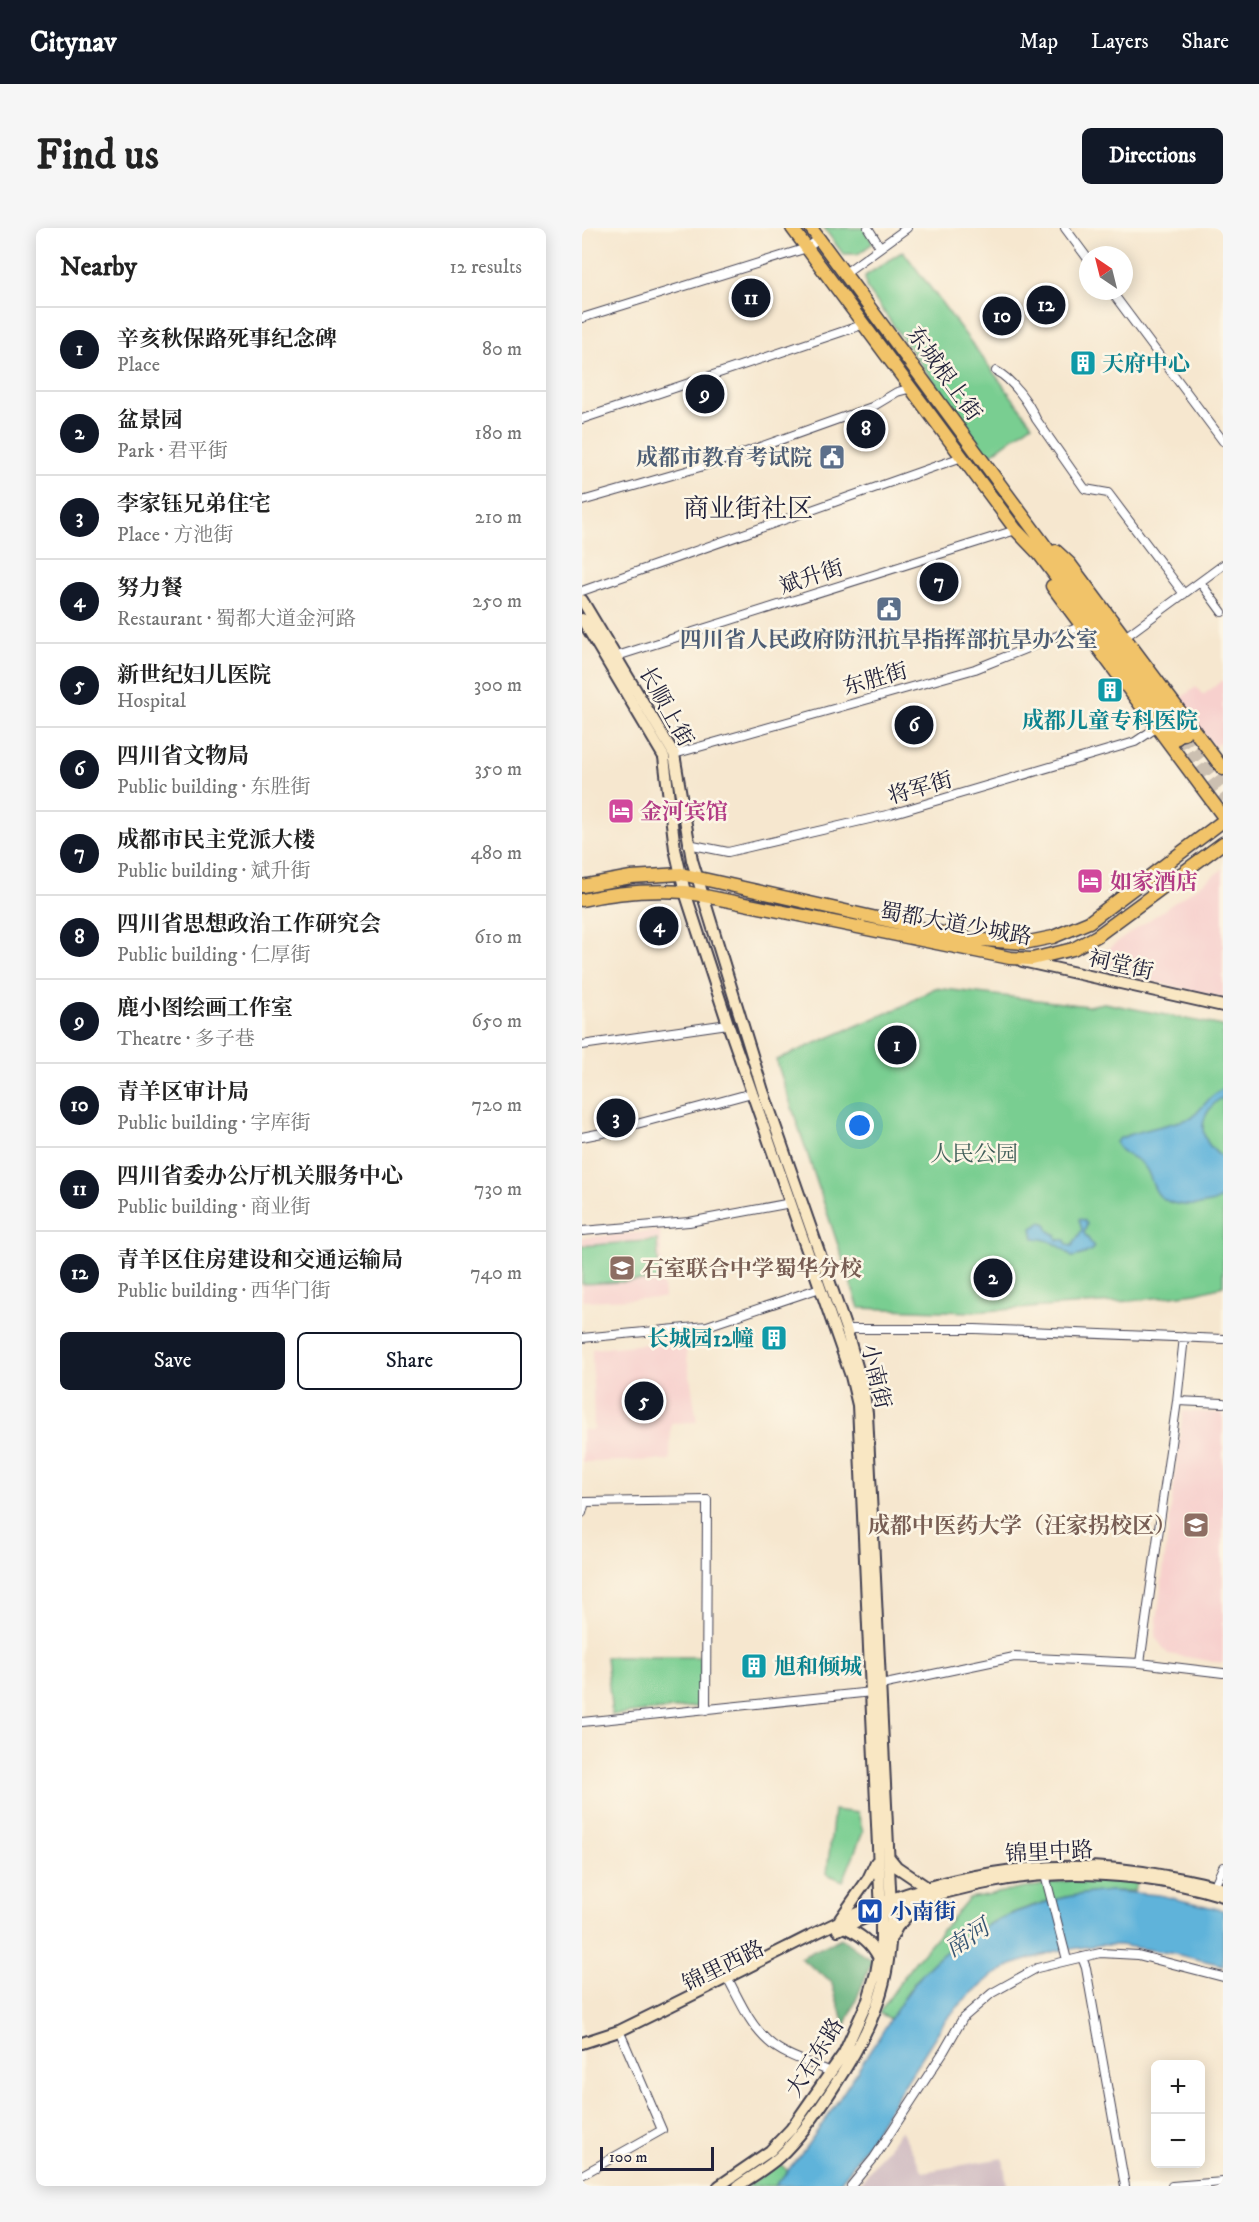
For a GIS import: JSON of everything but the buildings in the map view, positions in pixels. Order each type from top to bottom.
[{"type":"main road","name":"东城根上街","points":[[792,228],[862,325],[912,388],[1016,530],[1030,555],[1223,816]]},
{"type":"main road","name":"东城根上街","points":[[811,228],[1036,532],[1180,736],[1039,554],[1016,530]]},
{"type":"main road","name":"东城根上街","points":[[1036,532],[1070,564],[1223,769]]},
{"type":"main road","name":"长顺上街","points":[[582,600],[674,754],[688,844],[697,876]]},
{"type":"main road","name":"长顺上街","points":[[582,620],[664,756],[675,849],[686,892]]},
{"type":"main road","name":"蜀都大道少城路","points":[[582,886],[631,877],[681,874],[970,939],[1031,942],[1053,937],[1089,922],[1223,821]]},
{"type":"main road","name":"蜀都大道少城路","points":[[582,900],[604,895],[653,890],[703,894],[1010,958],[1032,959],[1073,949],[1097,936],[1223,843]]},
{"type":"main road","name":"小南街","points":[[697,876],[764,1091],[846,1329],[863,1387],[867,1413],[877,1689],[877,1858],[886,1906]]},
{"type":"main road","name":"小南街","points":[[686,892],[728,1024],[851,1376],[858,1405],[889,1857],[886,1906]]},
{"type":"main road","name":"祠堂街","points":[[1010,958],[1223,1006]]},
{"type":"main road","points":[[889,1857],[897,1867],[928,1888]]},
{"type":"main road","points":[[877,1858],[868,1880],[841,1924],[869,1942],[879,1958]]},
{"type":"main road","name":"锦里中路","points":[[886,1906],[928,1888],[981,1875],[1056,1866],[1139,1871],[1216,1889],[1223,1896]]},
{"type":"main road","name":"锦里中路","points":[[886,1906],[1002,1880],[1045,1875],[1116,1876],[1216,1889]]},
{"type":"main road","points":[[892,1937],[921,1899]]},
{"type":"main road","name":"锦里西路","points":[[582,2049],[622,2037],[841,1924],[886,1906]]},
{"type":"main road","name":"大石东路","points":[[738,2186],[777,2158],[807,2127],[853,2058],[880,2000],[888,1970],[892,1937],[886,1906]]},
{"type":"main road","name":"大石东路","points":[[719,2186],[771,2151],[791,2129],[844,2053],[868,2000],[879,1958],[886,1906]]},
{"type":"main road","name":"锦里西路","points":[[582,2043],[619,2031],[729,1981]]},
{"type":"street","points":[[868,228],[880,247]]},
{"type":"street","points":[[845,273],[907,228]]},
{"type":"street","points":[[1065,228],[1079,247]]},
{"type":"street","points":[[582,318],[807,248],[819,239]]},
{"type":"street","points":[[1118,300],[1223,441]]},
{"type":"street","points":[[582,419],[862,325]]},
{"type":"street","points":[[996,371],[1003,375],[1032,410],[1085,489],[1108,493],[1184,594]]},
{"type":"street","points":[[582,501],[721,461],[872,407],[897,393],[912,388]]},
{"type":"street","points":[[582,591],[962,457]]},
{"type":"street","name":"斌升街","points":[[617,656],[1016,530]]},
{"type":"street","points":[[1125,637],[1223,565]]},
{"type":"street","points":[[1200,582],[1222,612]]},
{"type":"street","name":"东胜街","points":[[674,754],[975,669],[1082,626]]},
{"type":"street","name":"将军街","points":[[688,844],[728,852],[891,814],[1135,742],[1156,728]]},
{"type":"street","points":[[582,1045],[728,1024]]},
{"type":"street","points":[[582,1137],[752,1093]]},
{"type":"street","points":[[582,1232],[689,1222],[791,1203]]},
{"type":"street","points":[[582,1338],[707,1326],[820,1288]]},
{"type":"street","points":[[846,1329],[975,1329],[1223,1339]]},
{"type":"street","points":[[1140,1662],[1184,1337]]},
{"type":"street","points":[[1177,1401],[1223,1403]]},
{"type":"street","points":[[582,1513],[585,1502],[706,1500],[706,1710]]},
{"type":"street","points":[[582,1722],[706,1710],[877,1689],[1014,1658],[1140,1662],[1223,1673]]},
{"type":"street","points":[[1216,1889],[1223,1867]]},
{"type":"street","points":[[1045,1875],[1066,1960]]},
{"type":"street","points":[[851,2186],[880,2148],[963,2018],[992,1993],[1037,1968],[1100,1953],[1138,1955],[1223,1977]]},
{"type":"street","points":[[1082,1957],[1086,1968],[1125,2186]]},
{"type":"street","points":[[729,1981],[752,2023],[768,2041],[782,2050],[831,2072]]},
{"type":"street","points":[[582,2175],[662,2130],[622,2037]]},
{"type":"street","points":[[1172,2186],[1223,2182]]},
{"type":"shaded area","points":[[1223,680],[1223,740],[1214,747],[1178,700],[1196,687],[1203,695]]},
{"type":"shaded area","points":[[1223,869],[1223,998],[1104,970],[1107,949]]},
{"type":"shaded area","name":"石室联合中学蜀华分校","points":[[660,1231],[664,1298],[582,1301],[582,1238]]},
{"type":"shaded area","points":[[679,1341],[685,1344],[697,1422],[671,1423],[670,1460],[582,1462],[582,1430],[594,1430],[592,1349]]},
{"type":"shaded area","name":"成都中医药大学（汪家拐校区）","points":[[1183,1411],[1223,1413],[1223,1663],[1168,1654],[1155,1637]]},
{"type":"shaded area","points":[[901,2130],[923,2172],[1003,2158],[1007,2186],[858,2186]]},
{"type":"green space","points":[[824,228],[864,228],[873,243],[858,254],[843,254]]},
{"type":"green space","points":[[903,251],[1032,424],[987,457],[866,287],[865,276]]},
{"type":"green space","name":"人民公园","points":[[935,988],[1088,1006],[1104,1003],[1223,1026],[1223,1286],[1196,1293],[1130,1301],[970,1312],[859,1308],[776,1060],[901,1007]]},
{"type":"green space","points":[[657,1240],[659,1280],[582,1284],[582,1246]]},
{"type":"green space","points":[[606,1657],[701,1657],[701,1706],[612,1715]]},
{"type":"green space","points":[[834,1810],[858,1813],[863,1832],[843,1881],[827,1874]]},
{"type":"green space","points":[[1105,1878],[1138,1881],[1134,1891],[1104,1892],[1044,1902],[988,1925],[962,1940],[938,1959],[916,1981],[891,2019],[879,2013],[910,1968],[969,1898],[1070,1880]]},
{"type":"green space","points":[[841,1938],[872,1961],[845,2027],[831,1981],[800,1958]]},
{"type":"green space","points":[[779,2163],[788,2171],[775,2186],[747,2186]]},
{"type":"water","points":[[1223,1088],[1223,1098],[1209,1110],[1205,1117],[1203,1130],[1208,1143],[1223,1158],[1223,1197],[1217,1201],[1199,1205],[1180,1204],[1164,1199],[1155,1190],[1144,1165],[1123,1152],[1116,1142],[1131,1134],[1192,1118],[1211,1097]]},
{"type":"water","points":[[1079,1219],[1084,1220],[1087,1224],[1084,1233],[1094,1247],[1084,1254],[1072,1257],[1055,1244],[1034,1238],[1032,1228],[1042,1222],[1046,1224],[1049,1231],[1056,1235],[1057,1240],[1065,1240],[1067,1245],[1072,1246],[1082,1230]]},
{"type":"water","name":"南河","points":[[1111,1891],[1159,1895],[1223,1910],[1223,1965],[1120,1945],[1056,1951],[1014,1964],[992,1976],[965,1999],[945,2021],[852,2167],[837,2186],[775,2186],[826,2119],[909,1991],[933,1963],[954,1945],[978,1930],[1030,1907],[1057,1899]]},
{"type":"tunnel","points":[[1184,734],[1223,786]]},
{"type":"tunnel","points":[[1177,738],[1223,801]]},
{"type":"place","name":"四川省委办公厅机关服务中心","points":[[751,298]]},
{"type":"place","name":"青羊区住房建设和交通运输局","points":[[1046,305]]},
{"type":"place","name":"青羊区审计局","points":[[1002,316]]},
{"type":"place","name":"天府中心","points":[[1083,363]]},
{"type":"place","name":"鹿小图绘画工作室","points":[[705,394]]},
{"type":"place","name":"四川省思想政治工作研究会","points":[[866,429]]},
{"type":"place","name":"成都市教育考试院","points":[[832,457]]},
{"type":"place","name":"成都市民主党派大楼","points":[[939,582]]},
{"type":"place","name":"四川省人民政府防汛抗旱指挥部抗旱办公室","points":[[889,609]]},
{"type":"place","name":"成都儿童专科医院","points":[[1110,690]]},
{"type":"place","name":"四川省文物局","points":[[914,725]]},
{"type":"place","name":"金河宾馆","points":[[621,811]]},
{"type":"place","name":"如家酒店","points":[[1090,881]]},
{"type":"place","name":"努力餐","points":[[659,926]]},
{"type":"place","name":"辛亥秋保路死事纪念碑","points":[[897,1045]]},
{"type":"place","name":"李家钰兄弟住宅","points":[[616,1118]]},
{"type":"place","name":"石室联合中学蜀华分校","points":[[622,1268]]},
{"type":"place","name":"盆景园","points":[[993,1278]]},
{"type":"place","name":"长城园12幢","points":[[774,1338]]},
{"type":"place","name":"新世纪妇儿医院","points":[[644,1401]]},
{"type":"place","name":"成都中医药大学（汪家拐校区）","points":[[1196,1525]]},
{"type":"place","name":"旭和倾城","points":[[754,1666]]},
{"type":"place","name":"小南街","points":[[870,1911]]},
{"type":"district","name":"商业街社区","points":[[748,508]]}]
